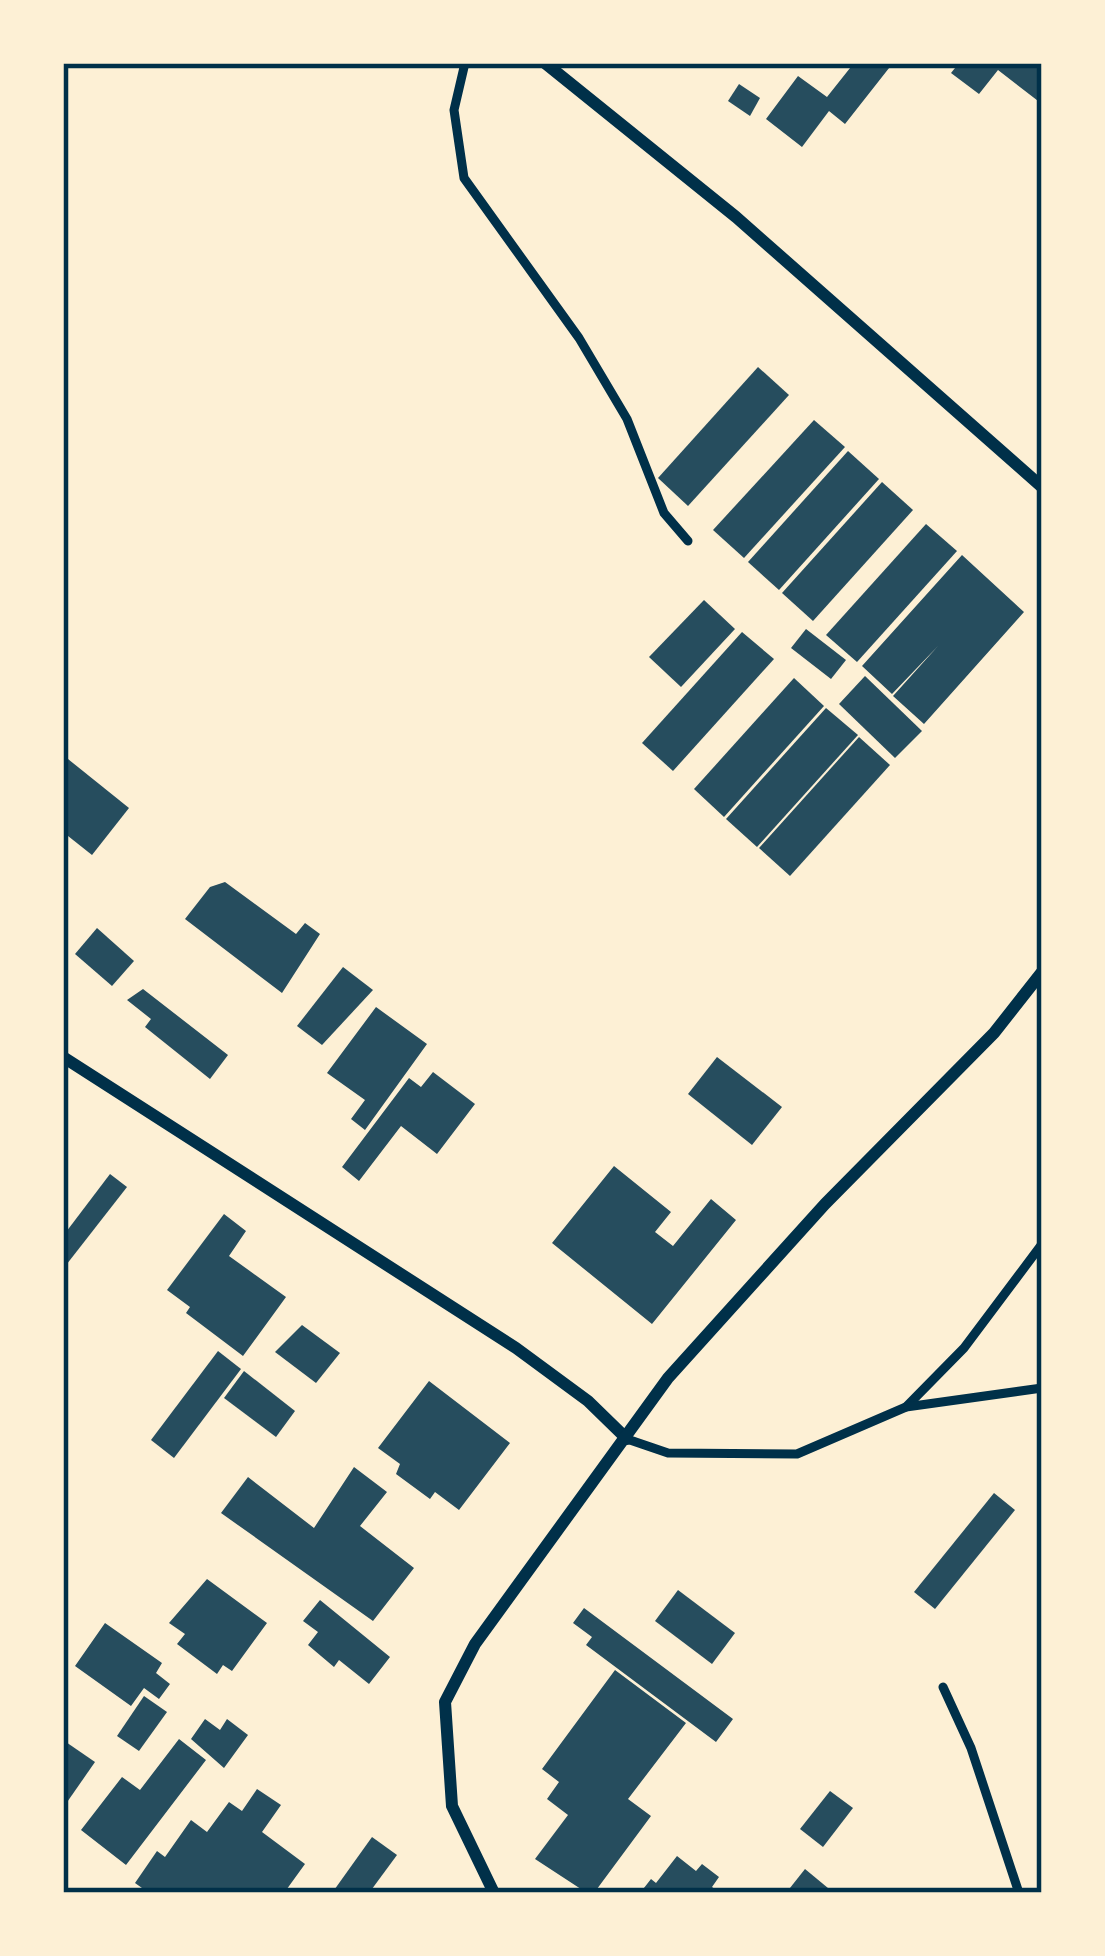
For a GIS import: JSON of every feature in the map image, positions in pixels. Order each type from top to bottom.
[{"type":"street","points":[[544,63],[736,217],[1042,487]]},
{"type":"street","points":[[494,1893],[452,1807],[446,1702],[475,1644],[668,1378],[825,1204],[994,1033],[1042,972]]},
{"type":"street","points":[[63,1057],[516,1348],[588,1400],[627,1439]]},
{"type":"lane","points":[[465,63],[454,110],[464,178],[579,338],[627,419],[664,513],[688,541]]},
{"type":"lane","points":[[905,1407],[964,1348],[1042,1244]]},
{"type":"lane","points":[[627,1439],[668,1453],[797,1454],[905,1407],[1042,1388]]},
{"type":"lane","points":[[944,1687],[971,1748],[1019,1893]]},
{"type":"building","points":[[854,63],[893,63],[845,124],[829,111],[802,147],[766,119],[798,76],[827,97]]},
{"type":"building","points":[[959,63],[1042,63],[1042,104],[998,70],[979,94],[951,73]]},
{"type":"building","points":[[739,84],[760,98],[750,116],[728,101]]},
{"type":"building","points":[[758,367],[789,395],[688,506],[658,478]]},
{"type":"building","points":[[814,420],[845,447],[744,558],[713,530]]},
{"type":"building","points":[[848,451],[879,479],[779,590],[748,562]]},
{"type":"building","points":[[882,482],[913,510],[813,621],[782,593]]},
{"type":"building","points":[[926,524],[957,551],[857,662],[826,635]]},
{"type":"building","points":[[962,555],[1024,612],[924,724],[893,696],[938,646],[892,694],[862,666]]},
{"type":"building","points":[[704,600],[735,629],[681,687],[649,657]]},
{"type":"building","points":[[806,629],[846,660],[831,679],[791,648]]},
{"type":"building","points":[[742,632],[774,659],[673,771],[642,743]]},
{"type":"building","points":[[865,676],[922,731],[895,758],[839,704]]},
{"type":"building","points":[[794,678],[824,706],[724,817],[694,789]]},
{"type":"building","points":[[826,708],[858,735],[757,847],[726,819]]},
{"type":"building","points":[[859,737],[890,765],[790,876],[759,848]]},
{"type":"building","points":[[63,755],[129,808],[92,855],[63,832]]},
{"type":"building","points":[[225,882],[296,934],[305,923],[320,934],[282,993],[185,919],[210,887]]},
{"type":"building","points":[[97,928],[134,961],[112,986],[75,954]]},
{"type":"building","points":[[343,967],[373,990],[322,1045],[297,1026]]},
{"type":"building","points":[[143,989],[228,1055],[210,1079],[145,1027],[151,1019],[127,1000]]},
{"type":"building","points":[[376,1007],[427,1044],[365,1130],[351,1119],[365,1100],[327,1073]]},
{"type":"building","points":[[717,1057],[782,1107],[752,1145],[688,1094]]},
{"type":"building","points":[[433,1072],[475,1104],[437,1154],[401,1126],[359,1181],[342,1167],[409,1078],[421,1087]]},
{"type":"building","points":[[614,1166],[671,1212],[655,1232],[673,1246],[711,1199],[736,1220],[652,1324],[552,1243]]},
{"type":"building","points":[[110,1174],[127,1187],[63,1269],[63,1236]]},
{"type":"building","points":[[224,1214],[246,1231],[229,1256],[286,1297],[243,1356],[186,1313],[190,1307],[167,1290]]},
{"type":"building","points":[[302,1325],[340,1353],[316,1383],[275,1352]]},
{"type":"building","points":[[218,1351],[241,1369],[174,1458],[151,1440]]},
{"type":"building","points":[[244,1371],[295,1411],[276,1437],[224,1398]]},
{"type":"building","points":[[429,1381],[510,1443],[459,1510],[435,1492],[430,1499],[396,1474],[400,1464],[378,1448]]},
{"type":"building","points":[[354,1467],[387,1492],[360,1526],[414,1568],[373,1621],[221,1513],[248,1477],[314,1528]]},
{"type":"building","points":[[994,1493],[1015,1510],[935,1609],[914,1592]]},
{"type":"building","points":[[207,1579],[267,1623],[232,1671],[223,1665],[217,1674],[177,1644],[185,1634],[169,1623]]},
{"type":"building","points":[[678,1590],[735,1633],[712,1664],[655,1621]]},
{"type":"building","points":[[320,1600],[390,1657],[369,1684],[339,1660],[334,1667],[308,1645],[318,1632],[303,1621]]},
{"type":"building","points":[[584,1608],[733,1719],[716,1742],[586,1645],[592,1637],[573,1623]]},
{"type":"building","points":[[105,1623],[162,1663],[156,1673],[170,1684],[159,1699],[144,1688],[131,1706],[75,1666]]},
{"type":"building","points":[[615,1670],[686,1723],[628,1799],[651,1816],[594,1893],[587,1893],[535,1859],[568,1815],[547,1799],[559,1782],[542,1769]]},
{"type":"building","points":[[144,1696],[167,1712],[139,1751],[117,1736]]},
{"type":"building","points":[[205,1719],[220,1730],[227,1719],[248,1735],[224,1768],[191,1739]]},
{"type":"building","points":[[179,1739],[206,1760],[126,1865],[81,1830],[122,1777],[140,1790]]},
{"type":"building","points":[[63,1740],[95,1762],[63,1808]]},
{"type":"building","points":[[257,1789],[281,1805],[262,1832],[305,1864],[284,1893],[149,1893],[135,1883],[157,1851],[165,1857],[191,1820],[207,1832],[229,1802],[242,1811]]},
{"type":"building","points":[[830,1791],[853,1808],[823,1847],[800,1829]]},
{"type":"building","points":[[372,1837],[397,1855],[369,1893],[332,1893]]},
{"type":"building","points":[[677,1856],[696,1871],[702,1864],[719,1877],[712,1887],[720,1893],[640,1893],[651,1879],[656,1883]]},
{"type":"building","points":[[805,1869],[834,1893],[786,1893]]}]
